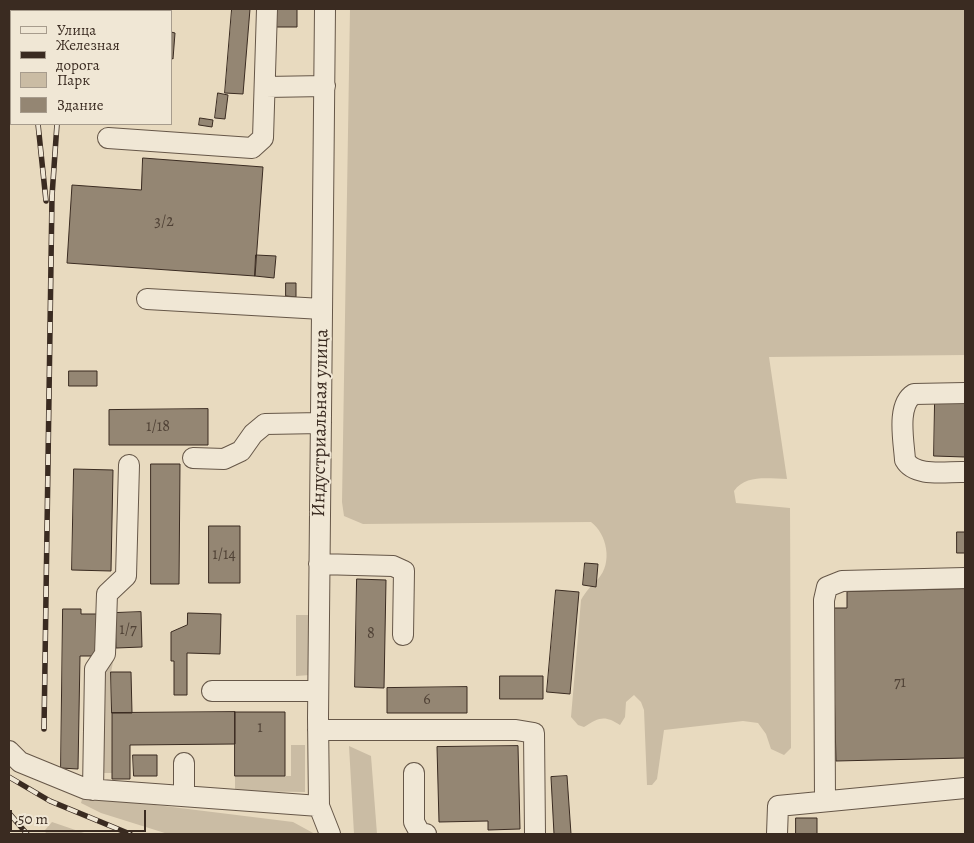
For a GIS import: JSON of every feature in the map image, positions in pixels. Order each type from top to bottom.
[{"type":"street","points":[[108,138],[252,148],[263,138],[267,9]]},
{"type":"street","name":"Индустриальная улица","points":[[326,9],[318,730],[319,806],[330,834]]},
{"type":"street","points":[[266,87],[325,86]]},
{"type":"street","points":[[147,299],[322,309]]},
{"type":"street","points":[[965,393],[914,394],[904,404],[903,412],[905,460],[908,466],[922,471],[965,472]]},
{"type":"street","points":[[193,458],[224,459],[242,451],[254,434],[265,424],[321,424]]},
{"type":"street","points":[[93,790],[95,668],[105,654],[107,594],[126,576],[129,465]]},
{"type":"street","points":[[319,564],[393,566],[404,571],[403,635]]},
{"type":"street","points":[[825,801],[824,600],[828,587],[842,581],[965,578]]},
{"type":"street","points":[[212,691],[318,691]]},
{"type":"street","points":[[318,730],[516,730],[534,733],[535,834]]},
{"type":"street","points":[[9,751],[20,762],[86,789],[319,806]]},
{"type":"street","points":[[184,763],[184,796]]},
{"type":"street","points":[[414,773],[414,822],[420,833],[426,834]]},
{"type":"street","points":[[777,834],[778,806],[965,788]]},
{"type":"green space","points":[[350,9],[965,9],[965,355],[769,357],[787,479],[765,478],[751,480],[745,482],[734,491],[736,503],[790,508],[791,748],[784,755],[771,749],[766,734],[758,723],[743,721],[664,730],[657,779],[652,785],[647,785],[644,710],[641,702],[634,695],[626,702],[625,717],[620,725],[610,720],[598,719],[584,727],[578,725],[571,717],[581,600],[603,572],[607,557],[601,534],[591,522],[363,524],[344,516],[342,502]]},
{"type":"green space","points":[[115,613],[116,648],[111,672],[112,773],[101,773],[101,671]]},
{"type":"green space","points":[[296,615],[310,615],[310,675],[296,676]]},
{"type":"green space","points":[[291,745],[305,745],[305,792],[235,791],[235,776],[291,776]]},
{"type":"green space","points":[[349,746],[371,756],[377,834],[354,834]]},
{"type":"green space","points":[[83,796],[293,822],[315,834],[168,834],[101,813],[81,803]]},
{"type":"green space","points":[[52,822],[87,834],[46,834],[45,830]]},
{"type":"building","points":[[232,9],[250,9],[243,94],[225,93]]},
{"type":"building","points":[[275,9],[297,9],[297,27],[275,27]]},
{"type":"building","points":[[172,32],[175,33],[172,58]]},
{"type":"building","points":[[218,93],[228,95],[225,119],[215,118]]},
{"type":"building","points":[[200,118],[213,120],[212,127],[199,125]]},
{"type":"building","points":[[143,158],[263,167],[255,276],[67,263],[72,185],[141,190]]},
{"type":"building","points":[[256,255],[276,256],[274,278],[255,276]]},
{"type":"building","points":[[286,283],[296,283],[296,297],[286,296]]},
{"type":"building","points":[[69,371],[97,371],[97,386],[69,386]]},
{"type":"building","points":[[935,401],[965,402],[965,457],[934,456]]},
{"type":"building","points":[[208,409],[208,445],[109,445],[109,410]]},
{"type":"building","points":[[151,464],[180,464],[179,584],[151,584]]},
{"type":"building","points":[[74,469],[113,470],[111,571],[72,570]]},
{"type":"building","points":[[209,526],[240,526],[240,583],[209,583]]},
{"type":"building","points":[[957,532],[965,532],[965,553],[957,553]]},
{"type":"building","points":[[585,563],[598,564],[596,587],[583,585]]},
{"type":"building","points":[[357,579],[386,580],[384,688],[355,687]]},
{"type":"building","points":[[965,589],[965,758],[836,761],[832,608],[847,608],[847,592]]},
{"type":"building","points":[[556,590],[579,592],[570,694],[547,692]]},
{"type":"building","points":[[63,609],[81,609],[81,614],[98,614],[98,656],[80,656],[78,769],[61,768]]},
{"type":"building","points":[[141,612],[142,647],[116,648],[115,613]]},
{"type":"building","points":[[188,613],[221,614],[220,654],[187,653],[187,695],[174,695],[174,661],[171,661],[171,632],[187,625]]},
{"type":"building","points":[[111,672],[131,672],[132,713],[112,713]]},
{"type":"building","points":[[500,676],[543,676],[543,699],[500,699]]},
{"type":"building","points":[[467,687],[467,713],[387,713],[387,688]]},
{"type":"building","points":[[235,712],[285,712],[285,776],[235,776]]},
{"type":"building","points":[[235,712],[235,744],[130,745],[130,779],[112,779],[112,713]]},
{"type":"building","points":[[518,746],[520,829],[488,830],[488,821],[439,822],[437,747]]},
{"type":"building","points":[[133,755],[157,755],[157,776],[134,776]]},
{"type":"building","points":[[567,776],[571,834],[554,834],[551,777]]},
{"type":"building","points":[[796,818],[817,818],[817,834],[796,834]]},
{"type":"railway","points":[[38,125],[46,201]]},
{"type":"railway","points":[[44,729],[52,196],[57,125]]},
{"type":"railway","points":[[9,777],[50,801],[130,834]]},
{"type":"railway","points":[[9,813],[27,834]]}]
